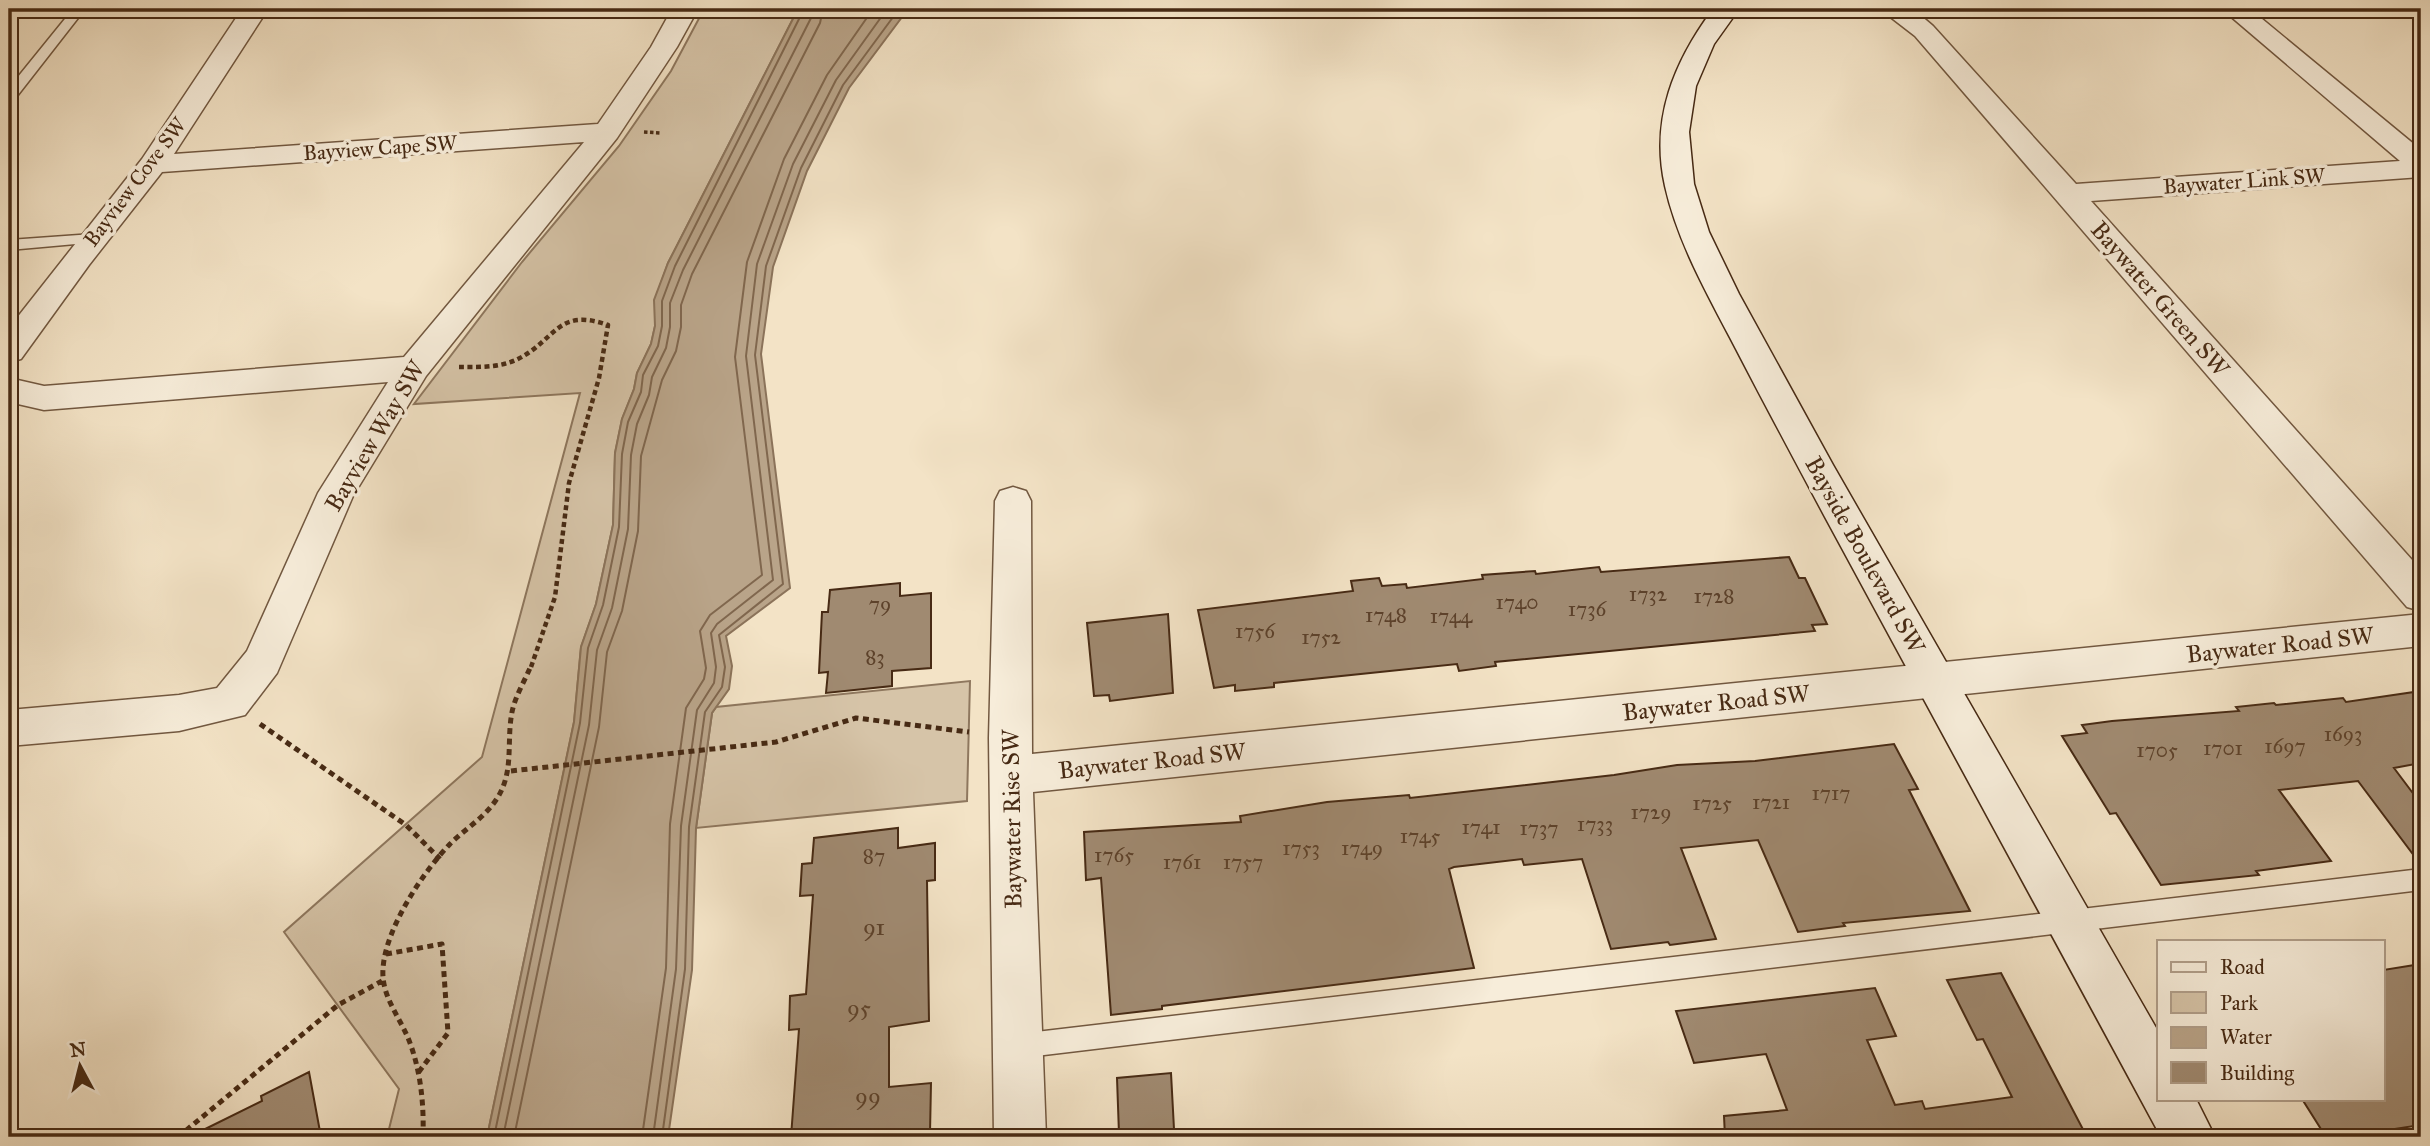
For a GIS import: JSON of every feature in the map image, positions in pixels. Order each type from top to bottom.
[{"type":"street","name":"Bayview Cove SW","points":[[9,351],[153,164],[255,9]]},
{"type":"street","name":"Bayview Way SW","points":[[230,704],[263,661],[336,493],[414,368],[607,132],[664,47],[685,9]]},
{"type":"street","name":"Bayside Boulevard SW","points":[[1726,9],[1701,43],[1682,86],[1675,132],[1679,184],[1694,232],[1723,294],[2157,1078]]},
{"type":"street","name":"Baywater Green SW","points":[[1893,9],[1902,12],[1924,31],[2421,596]]},
{"type":"street","points":[[2235,9],[2421,166]]},
{"type":"street","name":"Bayview Cape SW","points":[[153,164],[607,132]]},
{"type":"street","name":"Baywater Link SW","points":[[2067,194],[2421,166]]},
{"type":"street","points":[[9,390],[44,398],[414,368]]},
{"type":"street","name":"Baywater Rise SW","points":[[1013,501],[1010,757],[1020,1137]]},
{"type":"street","name":"Baywater Road SW","points":[[1010,757],[1935,680],[2421,631]]},
{"type":"street","points":[[9,728],[179,713],[230,704]]},
{"type":"street","points":[[2169,1100],[2189,1137]]},
{"type":"lane","points":[[9,97],[79,9]]},
{"type":"lane","points":[[9,245],[93,239]]},
{"type":"lane","points":[[1018,1046],[2421,879]]},
{"type":"path","points":[[414,368],[490,367],[518,360],[558,325],[594,318],[608,325],[599,384],[573,465],[551,612],[541,644],[513,709],[511,771],[488,813],[449,845],[407,907],[386,954],[382,981],[390,1007],[406,1033],[418,1073],[423,1137]]},
{"type":"path","points":[[230,704],[406,825],[440,859]]},
{"type":"path","points":[[511,771],[776,742],[856,718],[1010,757]]},
{"type":"path","points":[[386,954],[442,944],[448,1033],[418,1073]]},
{"type":"path","points":[[178,1137],[338,1005],[382,981]]},
{"type":"green space","points":[[704,9],[798,9],[668,263],[655,300],[655,326],[651,344],[637,373],[634,389],[622,419],[615,453],[613,525],[596,604],[581,647],[574,722],[487,1137],[387,1137],[399,1089],[284,932],[482,757],[580,393],[414,404],[522,262],[619,146],[671,71]]},
{"type":"green space","points":[[970,681],[967,801],[696,828],[712,713],[716,707]]},
{"type":"water","points":[[798,9],[908,9],[849,88],[807,171],[773,267],[761,354],[790,588],[726,636],[732,666],[729,689],[712,713],[696,828],[692,970],[668,1137],[487,1137],[574,722],[581,647],[596,604],[613,525],[615,453],[622,419],[634,389],[637,373],[651,344],[655,326],[654,300],[668,263]]},
{"type":"building","points":[[1789,557],[1799,578],[1805,578],[1827,624],[1812,625],[1815,631],[1495,662],[1496,666],[1459,671],[1457,664],[1274,683],[1274,687],[1235,691],[1235,685],[1214,688],[1198,610],[1353,591],[1351,581],[1379,578],[1382,586],[1406,584],[1407,588],[1483,579],[1482,575],[1535,571],[1536,574],[1599,567],[1601,572]]},
{"type":"building","points":[[900,583],[900,596],[931,593],[931,668],[892,671],[892,686],[826,693],[828,672],[819,673],[822,612],[828,612],[830,590]]},
{"type":"building","points":[[1168,614],[1173,693],[1110,701],[1109,695],[1094,696],[1087,623]]},
{"type":"building","points":[[2421,691],[2421,763],[2394,768],[2421,804],[2421,865],[2358,781],[2279,790],[2331,861],[2256,871],[2259,875],[2161,885],[2116,813],[2110,814],[2062,736],[2087,733],[2082,725],[2112,721],[2239,711],[2236,707],[2274,703],[2276,705],[2343,698],[2346,702]]},
{"type":"building","points":[[1894,744],[1918,789],[1909,790],[1970,911],[1843,923],[1845,926],[1798,932],[1758,840],[1681,848],[1716,939],[1611,949],[1582,859],[1524,865],[1522,859],[1454,867],[1449,869],[1474,968],[1162,1006],[1162,1009],[1111,1015],[1101,878],[1086,880],[1084,832],[1241,822],[1240,816],[1327,802],[1409,795],[1410,798],[1614,775],[1677,765],[1755,761]]},
{"type":"building","points":[[898,828],[898,848],[935,843],[935,880],[927,881],[929,1021],[889,1027],[889,1087],[931,1083],[930,1133],[893,1137],[791,1137],[799,1029],[789,1030],[790,996],[806,994],[813,895],[800,896],[802,864],[812,863],[814,838]]},
{"type":"building","points":[[2421,964],[2421,1125],[2326,1137],[2303,1100],[2384,1100],[2384,970]]},
{"type":"building","points":[[2001,973],[2087,1137],[1725,1137],[1724,1116],[1787,1110],[1766,1054],[1694,1063],[1676,1011],[1875,988],[1896,1036],[1867,1040],[1895,1105],[1922,1101],[1925,1109],[2012,1097],[1983,1039],[1977,1040],[1947,980]]},
{"type":"building","points":[[309,1072],[321,1137],[189,1137],[262,1101],[261,1096]]},
{"type":"building","points":[[1171,1073],[1174,1129],[1119,1134],[1117,1078]]}]
